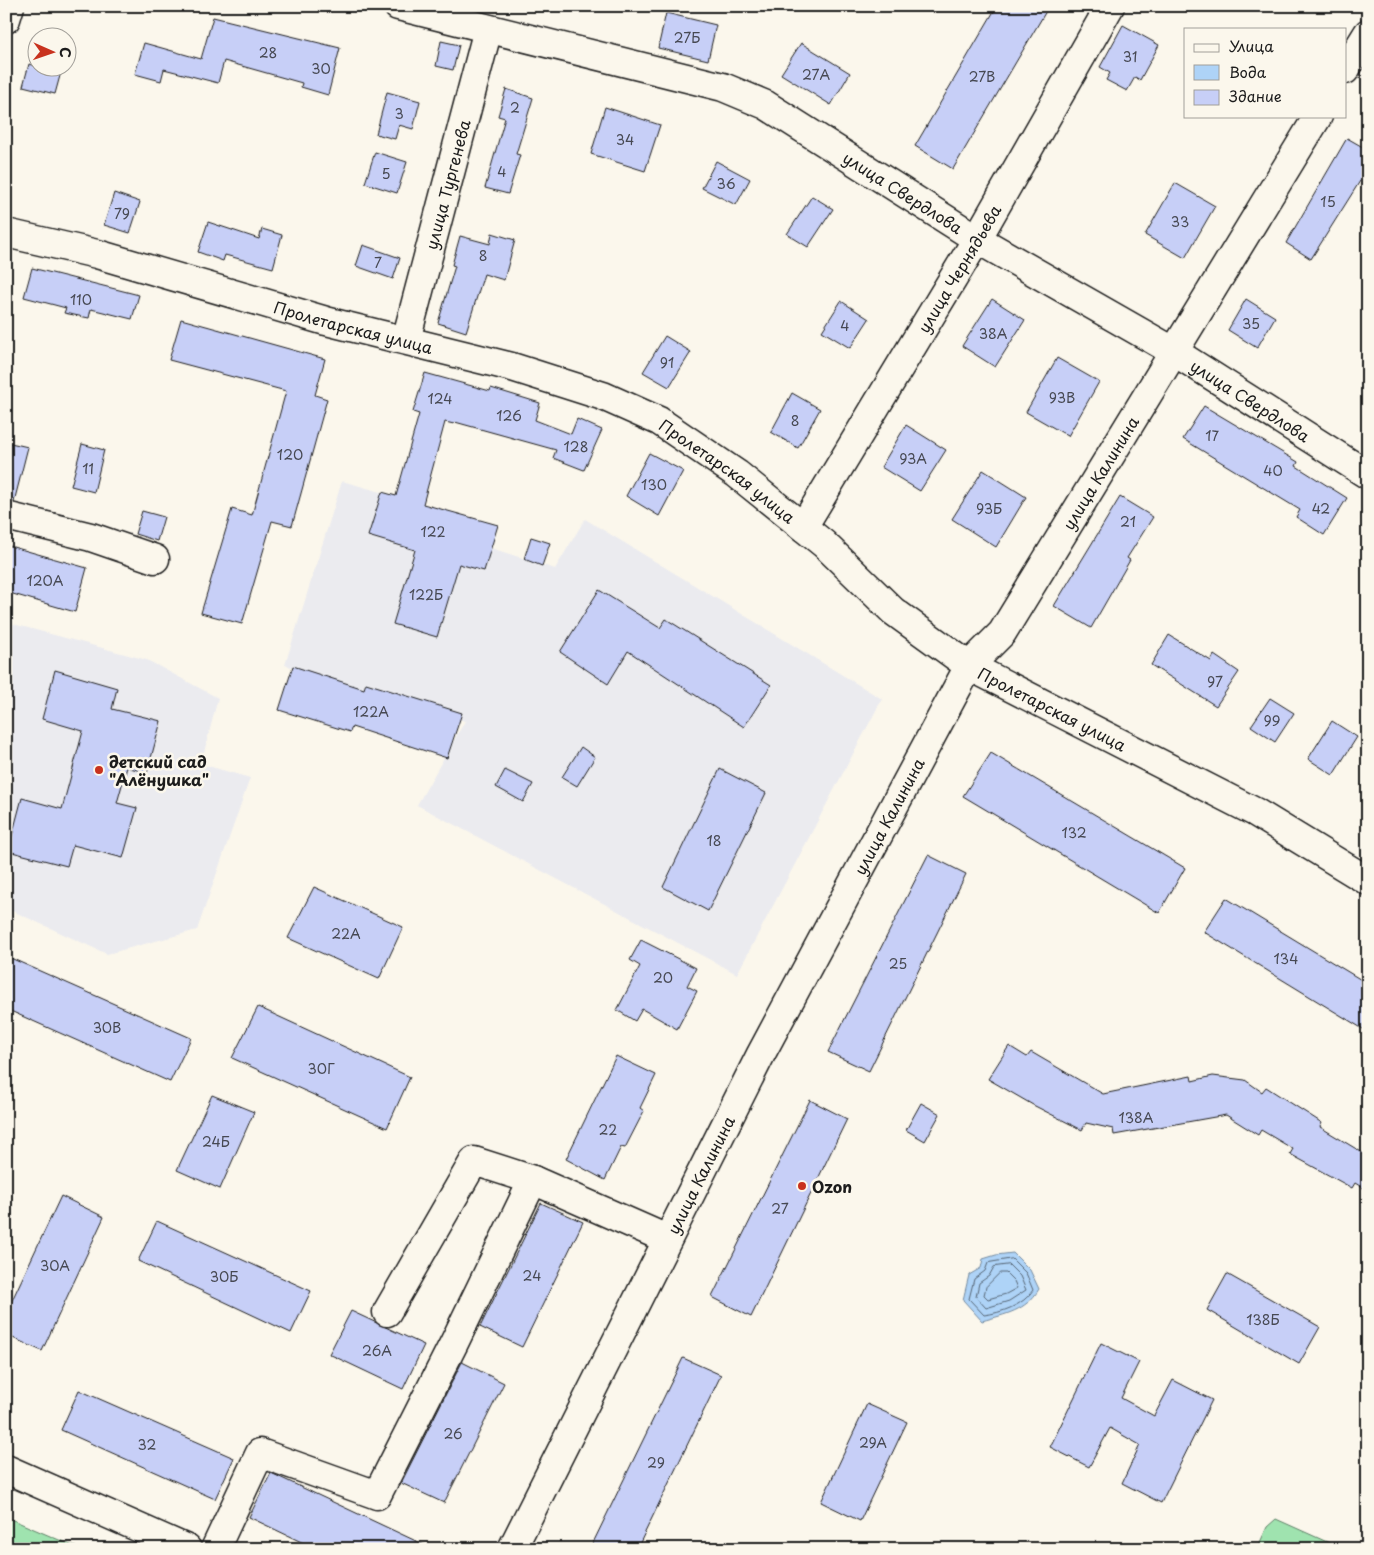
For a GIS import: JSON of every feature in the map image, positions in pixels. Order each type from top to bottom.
[{"type":"street","points":[[6,19],[10,6]]},
{"type":"street","name":"улица Свердлова","points":[[398,6],[723,87],[746,95],[766,105],[977,239],[1173,351],[1368,475]]},
{"type":"street","name":"улица Чернядьева","points":[[804,527],[977,239],[1110,6]]},
{"type":"street","name":"улица Тургенева","points":[[406,340],[488,29]]},
{"type":"street","points":[[1346,68],[1368,33]]},
{"type":"street","name":"улица Калинина","points":[[512,1549],[784,1010],[970,666],[1002,633],[1317,118]]},
{"type":"street","name":"Пролетарская улица","points":[[6,233],[97,254],[326,321],[512,367],[594,393],[659,421],[737,474],[824,544],[893,611],[970,666],[1255,812],[1368,881]]},
{"type":"street","points":[[6,516],[91,537],[156,559]]},
{"type":"street","points":[[387,1312],[474,1161],[533,1180],[667,1239]]},
{"type":"street","points":[[215,1549],[260,1453],[377,1495],[454,1343],[533,1180]]},
{"type":"street","points":[[6,1469],[187,1549]]},
{"type":"shaded area","points":[[342,481],[498,525],[491,548],[555,569],[585,519],[882,699],[737,974],[417,805],[465,721],[285,665]]},
{"type":"shaded area","points":[[6,622],[147,660],[218,698],[201,764],[250,778],[197,930],[107,954],[6,908]]},
{"type":"green space","points":[[6,1517],[80,1549],[6,1549]]},
{"type":"green space","points":[[1276,1519],[1336,1546],[1338,1549],[1257,1549],[1267,1527]]},
{"type":"water","points":[[1013,1253],[1030,1270],[1039,1289],[1028,1302],[1015,1311],[982,1321],[963,1300],[969,1275],[981,1268],[983,1259]]},
{"type":"building","points":[[997,6],[1049,6],[953,169],[915,146]]},
{"type":"building","points":[[666,13],[716,25],[708,60],[658,48]]},
{"type":"building","points":[[213,17],[340,48],[328,95],[301,87],[302,83],[224,61],[218,83],[164,69],[161,81],[135,74],[144,43],[201,59]]},
{"type":"building","points":[[1123,25],[1159,45],[1140,80],[1135,77],[1127,91],[1106,80],[1110,73],[1100,67]]},
{"type":"building","points":[[441,41],[459,45],[453,70],[436,66]]},
{"type":"building","points":[[801,43],[850,73],[831,105],[781,74]]},
{"type":"building","points":[[28,68],[28,78],[59,78],[55,94],[23,86]]},
{"type":"building","points":[[506,89],[533,98],[516,154],[520,155],[508,194],[485,188],[505,118],[498,116]]},
{"type":"building","points":[[387,92],[420,101],[413,129],[399,125],[395,139],[376,134]]},
{"type":"building","points":[[605,107],[660,125],[645,171],[591,154]]},
{"type":"building","points":[[1347,138],[1368,150],[1368,186],[1360,181],[1311,259],[1286,243]]},
{"type":"building","points":[[375,152],[407,162],[397,193],[365,183]]},
{"type":"building","points":[[716,161],[750,179],[736,205],[702,188]]},
{"type":"building","points":[[1175,183],[1215,206],[1185,258],[1145,235]]},
{"type":"building","points":[[114,193],[140,202],[130,233],[104,225]]},
{"type":"building","points":[[812,196],[833,209],[808,247],[787,234]]},
{"type":"building","points":[[208,222],[259,239],[262,229],[282,235],[273,268],[225,255],[223,261],[198,252]]},
{"type":"building","points":[[492,233],[515,240],[504,280],[484,274],[466,332],[438,323],[455,266],[452,265],[460,236],[490,244]]},
{"type":"building","points":[[363,245],[400,258],[393,279],[356,266]]},
{"type":"building","points":[[32,268],[139,295],[132,319],[91,309],[89,318],[64,313],[66,308],[24,297]]},
{"type":"building","points":[[992,299],[1025,320],[995,367],[962,346]]},
{"type":"building","points":[[1246,299],[1275,317],[1257,348],[1228,330]]},
{"type":"building","points":[[841,301],[869,319],[850,348],[822,331]]},
{"type":"building","points":[[181,319],[325,359],[315,395],[327,399],[292,526],[272,521],[242,624],[201,613],[232,509],[252,515],[286,391],[169,360]]},
{"type":"building","points":[[665,336],[691,352],[669,387],[643,372]]},
{"type":"building","points":[[1057,358],[1099,382],[1068,436],[1026,412]]},
{"type":"building","points":[[425,373],[490,391],[491,388],[540,403],[535,420],[571,434],[577,419],[602,430],[584,470],[553,458],[556,450],[455,422],[454,424],[445,422],[423,504],[498,525],[484,571],[459,564],[437,637],[393,624],[415,550],[368,536],[382,492],[396,496],[419,414],[413,412]]},
{"type":"building","points":[[792,393],[820,409],[798,448],[771,432]]},
{"type":"building","points":[[1204,406],[1298,462],[1296,466],[1347,498],[1324,535],[1296,517],[1300,510],[1183,439]]},
{"type":"building","points":[[906,425],[946,450],[920,491],[881,467]]},
{"type":"building","points":[[6,442],[28,447],[14,502],[6,501]]},
{"type":"building","points":[[82,444],[104,450],[94,492],[71,486]]},
{"type":"building","points":[[649,453],[683,471],[659,516],[626,496]]},
{"type":"building","points":[[983,470],[1026,497],[996,547],[952,519]]},
{"type":"building","points":[[1120,497],[1153,517],[1127,558],[1130,560],[1091,628],[1054,606]]},
{"type":"building","points":[[142,511],[164,517],[157,541],[135,534]]},
{"type":"building","points":[[531,537],[550,543],[542,566],[524,559]]},
{"type":"building","points":[[6,545],[87,568],[75,612],[6,592]]},
{"type":"building","points":[[599,590],[660,628],[666,619],[771,685],[744,727],[628,651],[608,684],[560,652]]},
{"type":"building","points":[[1169,635],[1211,661],[1214,655],[1239,672],[1216,706],[1151,665]]},
{"type":"building","points":[[293,666],[364,689],[366,683],[462,713],[447,758],[352,727],[350,732],[279,710]]},
{"type":"building","name":"детский сад \"Алёнушка\"","points":[[55,670],[117,688],[112,709],[161,721],[147,773],[127,767],[117,803],[137,808],[123,858],[73,845],[67,866],[8,851],[22,798],[62,809],[83,731],[42,719]]},
{"type":"building","points":[[1270,698],[1294,713],[1275,742],[1251,726]]},
{"type":"building","points":[[1332,721],[1357,737],[1333,775],[1308,759]]},
{"type":"building","points":[[581,747],[595,757],[577,786],[562,777]]},
{"type":"building","points":[[991,753],[1185,868],[1159,913],[963,796]]},
{"type":"building","points":[[720,769],[766,793],[708,911],[663,887]]},
{"type":"building","points":[[505,770],[533,784],[523,802],[496,787]]},
{"type":"building","points":[[928,855],[966,874],[869,1071],[828,1052]]},
{"type":"building","points":[[314,887],[403,927],[379,979],[288,938]]},
{"type":"building","points":[[1226,898],[1368,984],[1368,1032],[1204,932]]},
{"type":"building","points":[[641,940],[696,968],[687,986],[697,991],[677,1029],[642,1009],[635,1021],[617,1010],[640,966],[630,960]]},
{"type":"building","points":[[6,956],[191,1038],[170,1082],[6,1009]]},
{"type":"building","points":[[258,1007],[410,1077],[387,1128],[232,1058]]},
{"type":"building","points":[[1009,1046],[1027,1057],[1031,1052],[1103,1094],[1191,1076],[1192,1081],[1213,1076],[1245,1080],[1262,1092],[1266,1087],[1322,1123],[1320,1127],[1368,1156],[1368,1191],[1355,1183],[1352,1188],[1290,1154],[1293,1149],[1261,1130],[1258,1135],[1226,1115],[1114,1135],[1113,1129],[1086,1123],[1082,1130],[988,1079]]},
{"type":"building","points":[[616,1056],[656,1075],[640,1108],[644,1111],[625,1148],[621,1147],[605,1180],[566,1159]]},
{"type":"building","points":[[212,1095],[254,1112],[220,1189],[177,1170]]},
{"type":"building","points":[[810,1100],[847,1119],[751,1317],[712,1297]]},
{"type":"building","points":[[921,1103],[940,1114],[925,1141],[906,1130]]},
{"type":"building","points":[[61,1196],[104,1217],[42,1351],[6,1335],[6,1313]]},
{"type":"building","points":[[541,1203],[583,1222],[522,1347],[480,1327]]},
{"type":"building","points":[[157,1221],[311,1291],[291,1333],[138,1261]]},
{"type":"building","points":[[1227,1274],[1320,1327],[1299,1364],[1207,1310]]},
{"type":"building","points":[[351,1311],[424,1345],[403,1389],[329,1354]]},
{"type":"building","points":[[1101,1343],[1139,1362],[1121,1398],[1154,1416],[1173,1380],[1212,1400],[1161,1503],[1122,1483],[1140,1445],[1110,1428],[1089,1467],[1050,1447]]},
{"type":"building","points":[[683,1358],[721,1375],[637,1549],[590,1549]]},
{"type":"building","points":[[462,1362],[504,1383],[444,1503],[401,1483]]},
{"type":"building","points":[[79,1390],[234,1458],[215,1499],[61,1430]]},
{"type":"building","points":[[867,1404],[907,1422],[860,1521],[821,1502]]},
{"type":"building","points":[[271,1473],[433,1549],[316,1549],[249,1517]]},
{"type":"place","name":"детский сад \"Алёнушка\"","points":[[99,770]]},
{"type":"place","name":"Ozon","points":[[802,1186]]}]
